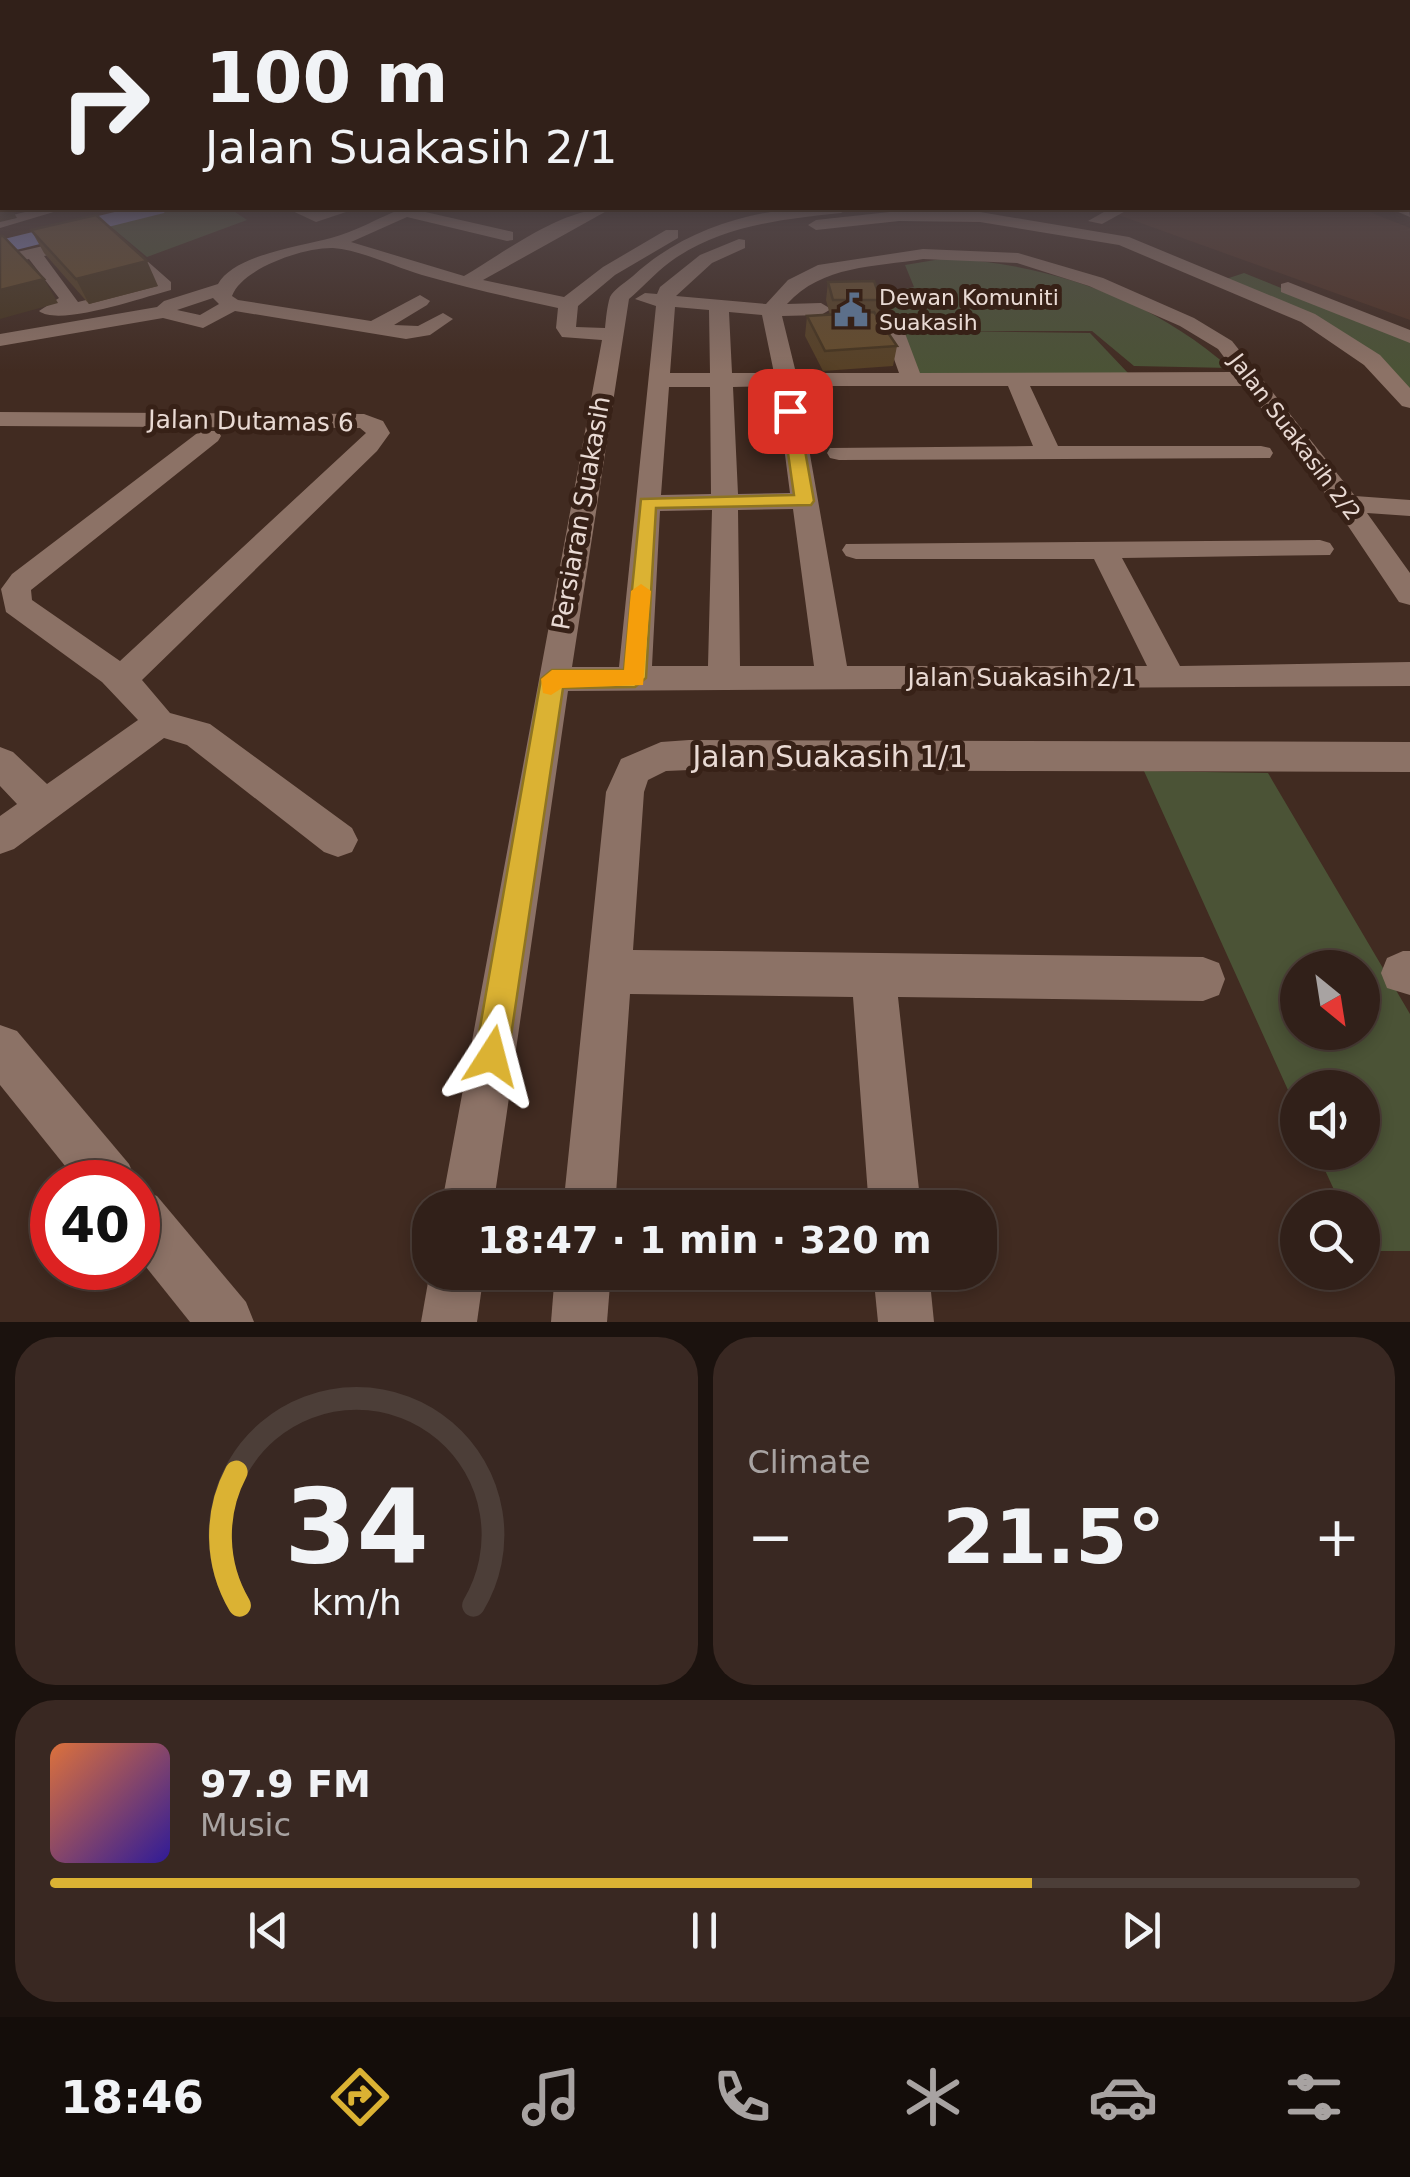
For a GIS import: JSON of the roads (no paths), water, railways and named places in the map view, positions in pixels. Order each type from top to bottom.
[{"type":"street","points":[[0,261],[56,248]]},
{"type":"street","points":[[0,322],[140,294],[164,284],[125,248]]},
{"type":"street","points":[[228,296],[250,268],[304,248]]},
{"type":"street","points":[[366,248],[466,282],[568,304],[645,248]]},
{"type":"street","points":[[466,282],[526,248]]},
{"type":"street","points":[[620,297],[666,256],[682,248]]},
{"type":"street","points":[[635,678],[664,300],[678,279],[728,248]]},
{"type":"street","points":[[1140,248],[1308,318],[1372,360],[1410,402]]},
{"type":"street","points":[[1184,248],[1410,337]]},
{"type":"street","points":[[32,253],[70,300],[49,311]]},
{"type":"street","name":"Jalan Suakasih 2/2","points":[[771,310],[796,284],[824,269],[923,254],[1018,258],[1054,266],[1143,303],[1225,345],[1347,504],[1410,595]]},
{"type":"street","points":[[1143,303],[1242,270]]},
{"type":"street","points":[[276,292],[302,300],[294,315]]},
{"type":"street","points":[[0,340],[163,312],[170,306],[228,296],[294,315],[415,334],[443,319]]},
{"type":"street","points":[[620,297],[771,310],[821,309]]},
{"type":"street","name":"Persiaran Suakasih","points":[[470,1190],[552,679],[620,297]]},
{"type":"street","points":[[376,327],[420,301]]},
{"type":"street","points":[[568,304],[569,333],[613,334]]},
{"type":"street","points":[[719,306],[724,678]]},
{"type":"street","points":[[771,310],[786,381],[832,676]]},
{"type":"street","points":[[893,328],[912,380]]},
{"type":"street","points":[[657,380],[1254,379]]},
{"type":"street","points":[[1016,380],[1049,453]]},
{"type":"street","name":"Jalan Dutamas 6","points":[[0,419],[364,421],[375,426],[378,434],[368,446],[120,681]]},
{"type":"street","points":[[209,436],[34,571],[16,589],[18,605],[120,681],[158,723],[198,734],[338,840]]},
{"type":"street","points":[[839,453],[1262,453]]},
{"type":"street","points":[[647,503],[804,501]]},
{"type":"street","points":[[1347,504],[1410,508]]},
{"type":"street","points":[[856,550],[1320,548]]},
{"type":"street","points":[[1103,549],[1170,678]]},
{"type":"street","points":[[0,585],[34,571]]},
{"type":"street","name":"Jalan Suakasih 2/1","points":[[552,679],[1410,674]]},
{"type":"street","points":[[0,837],[158,723]]},
{"type":"street","name":"Jalan Suakasih 1/1","points":[[592,1190],[624,792],[634,770],[661,757],[1410,757]]},
{"type":"street","points":[[0,762],[44,806]]},
{"type":"street","points":[[612,972],[1202,978]]},
{"type":"street","points":[[873,973],[893,1190]]},
{"type":"street","points":[[0,1048],[93,1160]]},
{"type":"street","points":[[160,1242],[226,1322]]},
{"type":"street","points":[[449,1322],[454,1290]]},
{"type":"street","points":[[579,1322],[582,1290]]},
{"type":"street","points":[[903,1290],[906,1322]]},
{"type":"place","name":"Dewan Komuniti Suakasih","points":[[851,310]]}]
